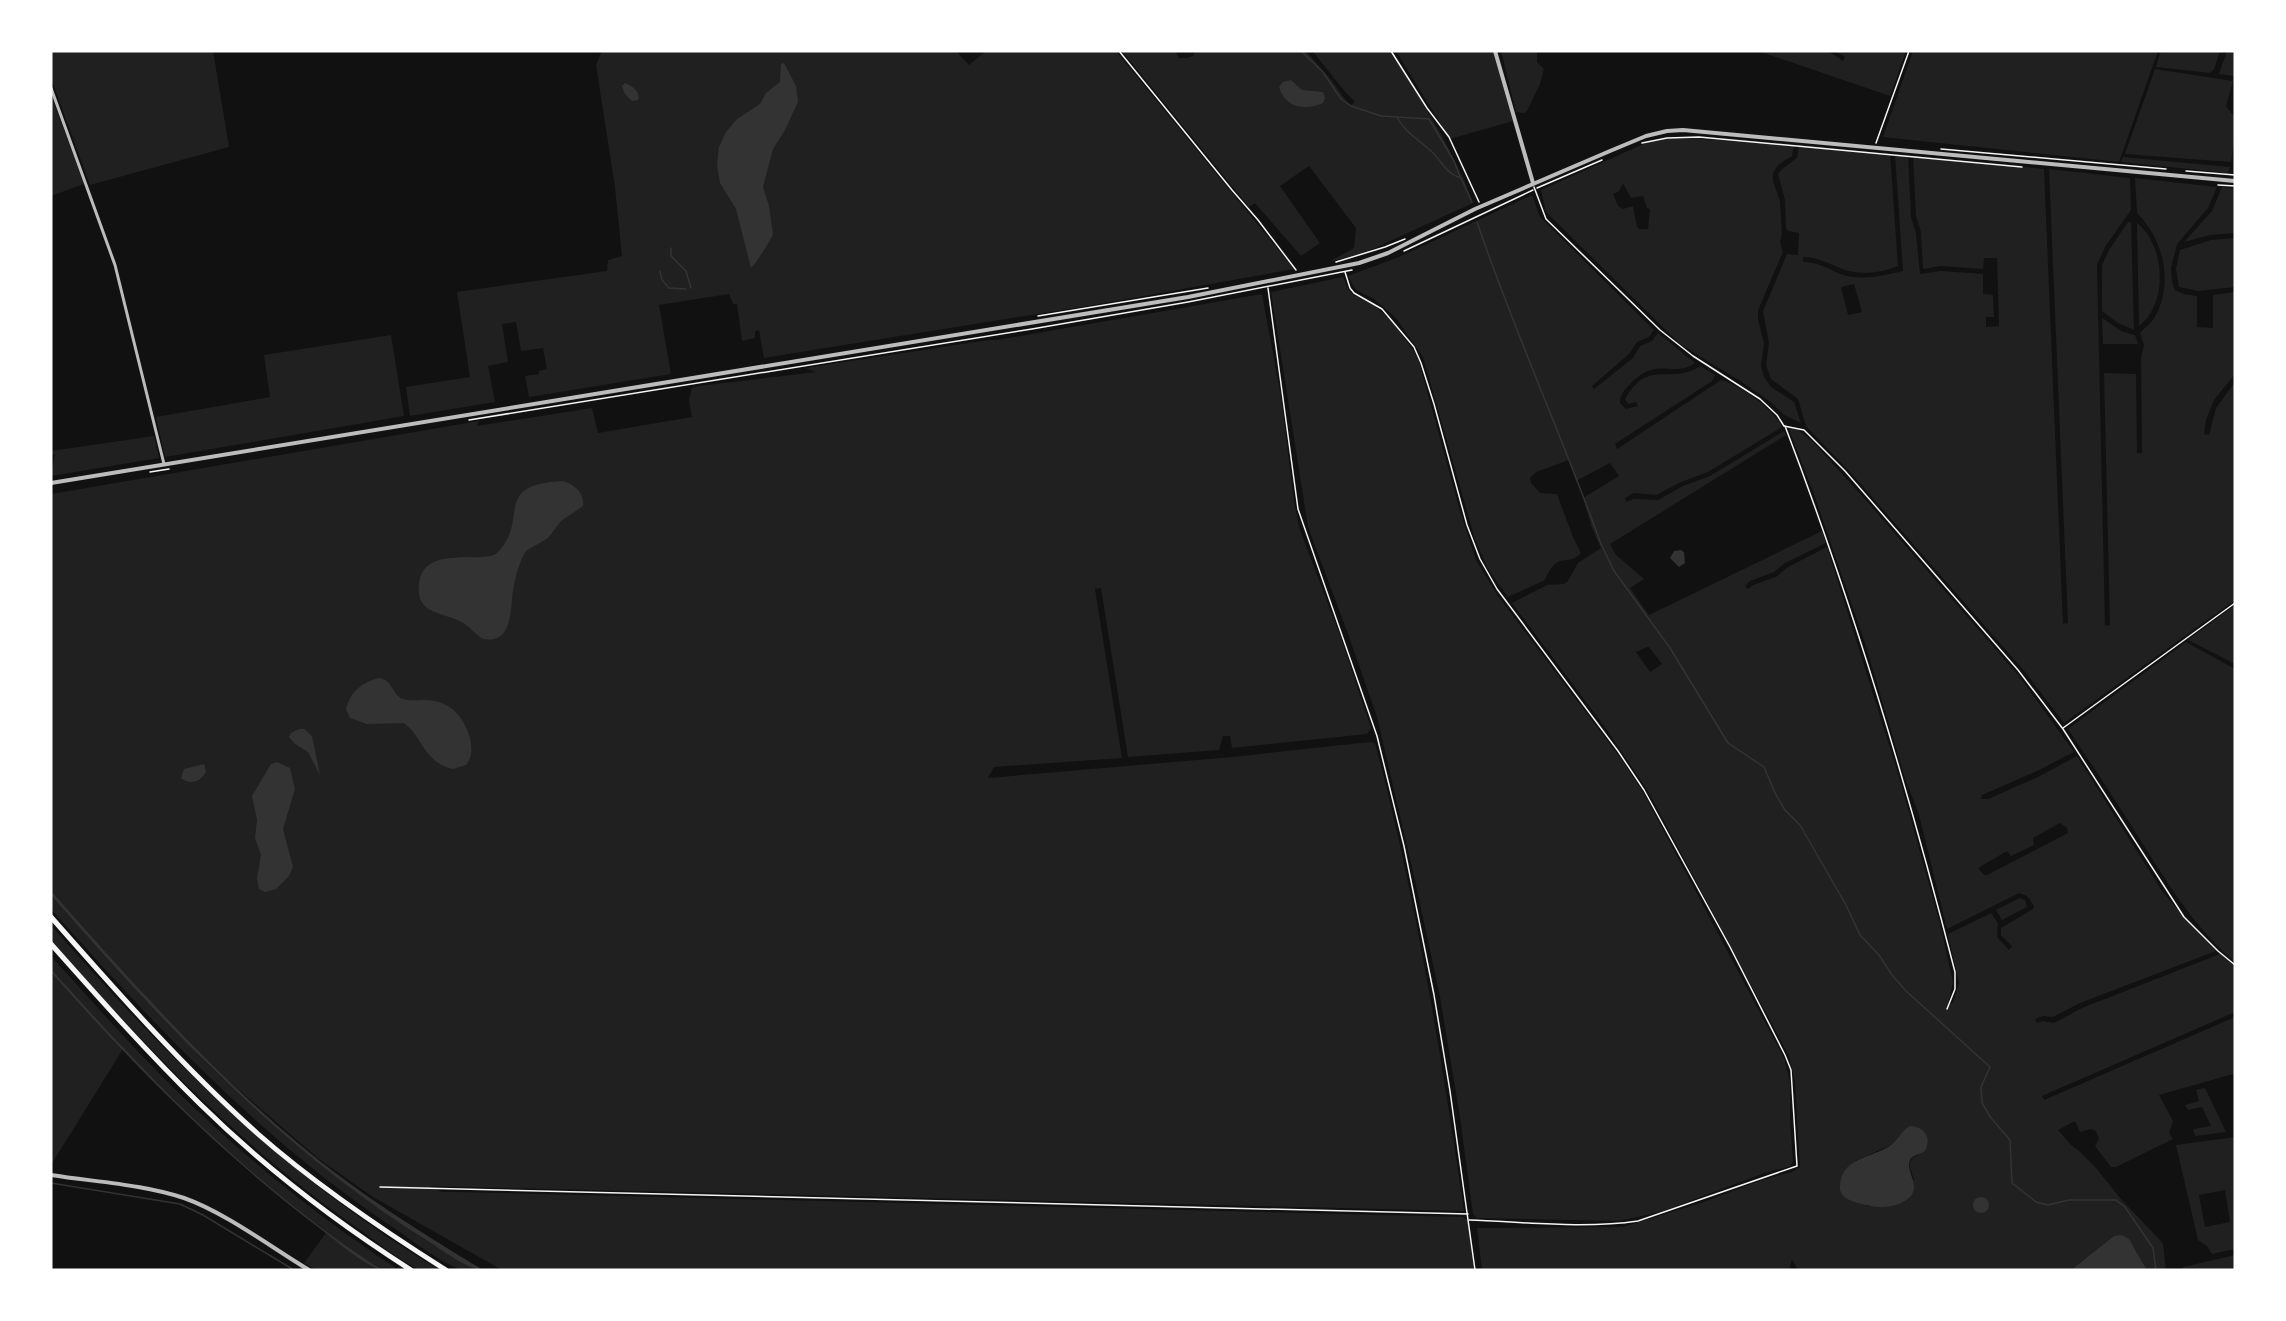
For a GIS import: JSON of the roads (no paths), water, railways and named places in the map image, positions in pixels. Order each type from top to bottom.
[{"type":"highway","points":[[51,917],[212,1092],[260,1136],[385,1232],[446,1270]]},
{"type":"highway","points":[[51,944],[125,1027],[201,1105],[250,1150],[297,1190],[375,1247],[411,1270]]},
{"type":"street","points":[[1495,51],[1533,183]]},
{"type":"street","points":[[51,88],[115,265],[164,464]]},
{"type":"street","points":[[51,483],[1268,285],[1299,276],[1345,269],[1388,253],[1480,204],[1647,136],[1667,131],[1683,130],[2235,181]]},
{"type":"street","points":[[1296,271],[1299,276]]},
{"type":"street","points":[[51,1175],[146,1189],[184,1198],[208,1209],[309,1270]]},
{"type":"waterway","points":[[1301,51],[1323,72],[1341,99],[1351,106],[1381,116],[1397,117],[1404,128],[1432,152],[1448,170],[1461,178],[1472,202]]},
{"type":"waterway","points":[[1397,117],[1429,119],[1454,161],[1460,177]]},
{"type":"waterway","points":[[1477,222],[1522,343],[1601,544],[1614,571],[1670,648],[1728,743],[1764,767],[1776,795],[1785,810],[1800,825],[1846,905],[1860,935],[1879,955],[1906,991],[1990,1067],[1981,1087],[1982,1103],[1991,1118],[2010,1140],[2012,1183],[2036,1202],[2048,1205],[2069,1200],[2116,1200],[2125,1207],[2153,1248],[2156,1270]]},
{"type":"waterway","points":[[671,248],[671,256],[686,271],[691,288]]},
{"type":"waterway","points":[[660,271],[662,280],[669,288],[686,289]]},
{"type":"waterway","points":[[51,1183],[180,1204],[203,1215],[294,1270]]}]
